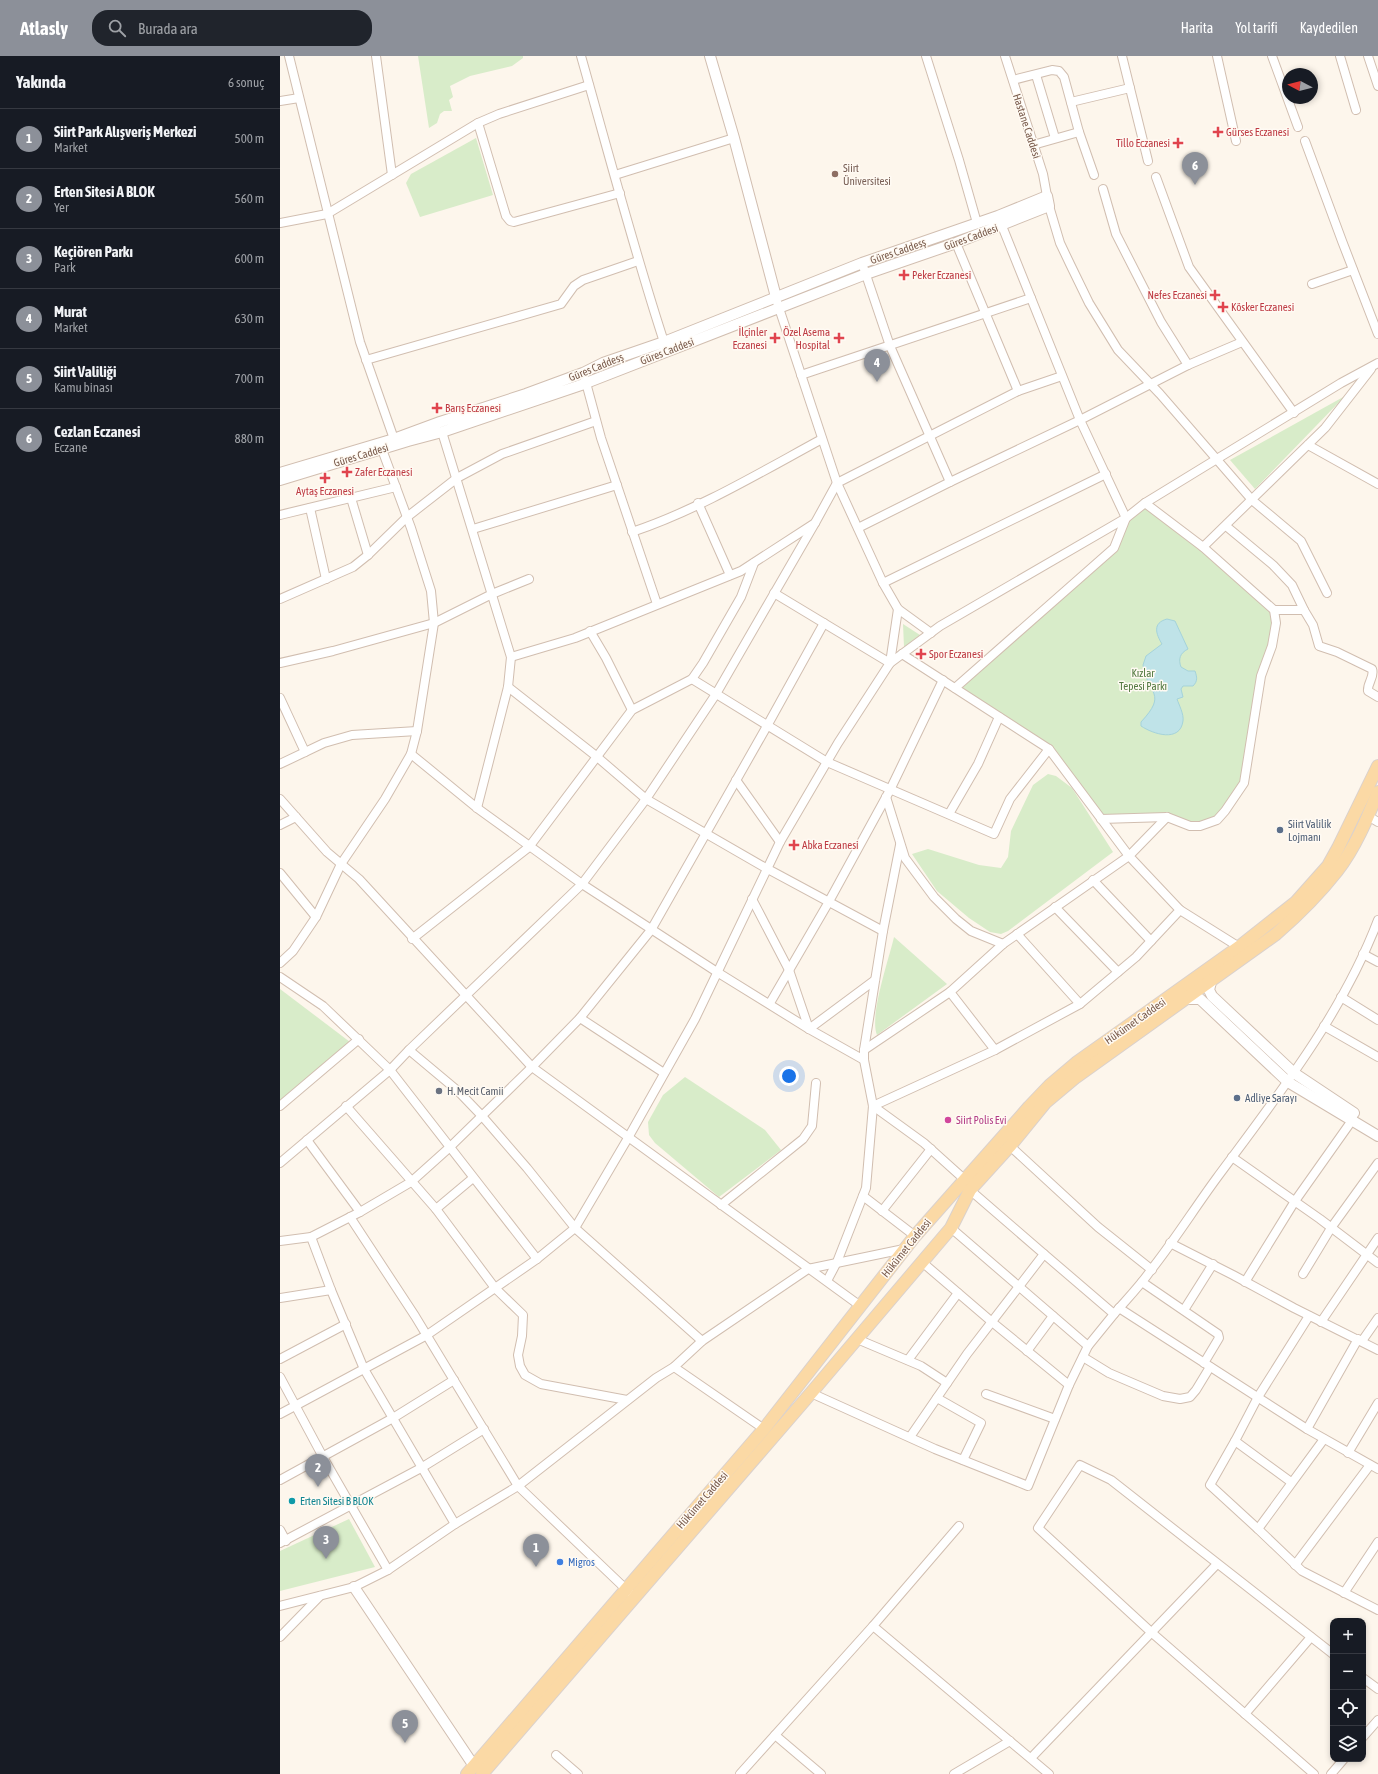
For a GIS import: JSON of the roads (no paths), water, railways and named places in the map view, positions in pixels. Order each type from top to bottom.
[{"type":"main road","name":"Hükümet Caddesi","points":[[474,1771],[630,1593],[764,1429],[904,1249],[964,1179],[1050,1084],[1076,1063],[1239,947],[1296,902],[1328,866],[1349,828],[1378,766]]},
{"type":"main road","points":[[630,1593],[811,1393],[857,1339],[951,1228],[970,1190],[1010,1146],[1045,1103],[1076,1077],[1183,999],[1211,982],[1276,934],[1317,895],[1338,870],[1373,819],[1378,792]]},
{"type":"street","points":[[289,56],[360,342],[394,439]]},
{"type":"street","points":[[376,56],[392,176]]},
{"type":"street","points":[[581,56],[638,261],[664,342]]},
{"type":"street","points":[[710,56],[734,138],[779,308],[837,483],[883,583],[898,609],[931,633]]},
{"type":"street","points":[[926,56],[977,223]]},
{"type":"street","name":"Hastane Caddesi","points":[[1005,56],[1043,174],[1048,201],[1060,243],[1089,303],[1118,350],[1151,384],[1252,500],[1301,541],[1327,593]]},
{"type":"street","points":[[1122,56],[1148,161]]},
{"type":"street","points":[[1217,56],[1236,141]]},
{"type":"street","points":[[1273,56],[1298,127]]},
{"type":"street","points":[[1340,56],[1356,110]]},
{"type":"street","points":[[1368,56],[1378,86]]},
{"type":"street","points":[[1013,80],[1052,70],[1059,71],[1064,77],[1079,132],[1094,175]]},
{"type":"street","points":[[1036,75],[1055,138]]},
{"type":"street","points":[[280,223],[328,214],[478,122],[589,84]]},
{"type":"street","points":[[1071,102],[1130,88]]},
{"type":"street","points":[[280,101],[299,98]]},
{"type":"street","points":[[478,122],[506,216],[510,221],[514,222],[547,214],[620,193]]},
{"type":"street","points":[[1033,145],[1079,132]]},
{"type":"street","points":[[615,175],[734,138]]},
{"type":"street","points":[[1305,140],[1378,334]]},
{"type":"street","points":[[1156,177],[1189,267],[1294,413]]},
{"type":"street","points":[[1104,190],[1116,234],[1161,322],[1188,365]]},
{"type":"street","points":[[955,688],[1114,548],[1126,518],[1080,420],[1000,221],[1048,201]]},
{"type":"street","name":"Güres Caddesş","points":[[280,473],[380,446],[394,439],[440,422],[526,394],[584,378],[603,363],[664,342],[776,296],[862,263],[977,223],[1000,221]]},
{"type":"street","name":"Güres Caddesi","points":[[280,480],[380,446],[442,432],[581,385],[584,378],[779,308],[866,274],[956,243],[1000,221]]},
{"type":"street","points":[[956,243],[1018,391]]},
{"type":"street","points":[[366,360],[562,304],[574,286],[583,280],[638,261]]},
{"type":"street","points":[[862,263],[890,346],[950,482]]},
{"type":"street","points":[[1312,284],[1353,270]]},
{"type":"street","points":[[801,375],[1031,298]]},
{"type":"street","points":[[858,528],[1080,420],[1188,365],[1242,342]]},
{"type":"street","points":[[280,1414],[427,1335],[537,1259],[575,1228],[628,1138],[695,1018],[780,842],[827,762],[890,663],[931,633],[1050,560],[1126,518],[1145,503],[1218,460],[1341,383],[1376,364]]},
{"type":"street","points":[[1204,548],[1325,428],[1376,364]]},
{"type":"street","points":[[280,1163],[390,1070],[582,884],[646,799],[716,694],[837,483],[1018,391],[1062,376]]},
{"type":"street","points":[[584,378],[596,421],[657,604]]},
{"type":"street","points":[[280,599],[353,566],[368,555],[407,517],[457,478],[502,454],[596,421]]},
{"type":"street","points":[[442,432],[511,657],[508,688],[477,808]]},
{"type":"street","points":[[632,532],[659,523],[822,439]]},
{"type":"street","points":[[1308,445],[1378,484]]},
{"type":"street","points":[[280,964],[293,951],[316,917],[341,864],[385,799],[411,754],[417,731],[434,623],[431,591],[407,517],[380,446]]},
{"type":"street","points":[[883,583],[1106,474]]},
{"type":"street","points":[[473,529],[617,485]]},
{"type":"street","points":[[280,515],[396,487]]},
{"type":"street","points":[[351,498],[368,555]]},
{"type":"street","points":[[698,503],[730,575]]},
{"type":"street","points":[[1101,819],[1167,817],[1190,826],[1209,824],[1217,820],[1244,783],[1261,676],[1272,646],[1276,623],[1274,610],[1204,548],[1145,503]]},
{"type":"street","points":[[310,508],[326,579]]},
{"type":"street","points":[[511,657],[590,631],[730,575],[754,563],[815,523]]},
{"type":"street","points":[[1226,526],[1273,565],[1292,586],[1313,625],[1319,646],[1337,652],[1372,670],[1373,674],[1368,691],[1378,697]]},
{"type":"street","points":[[412,939],[529,847],[632,710],[692,679],[703,663],[741,597],[754,563]]},
{"type":"street","points":[[280,663],[333,651],[434,623],[492,594],[530,580]]},
{"type":"street","points":[[774,593],[890,663]]},
{"type":"street","points":[[890,663],[898,609]]},
{"type":"street","points":[[1274,610],[1304,610]]},
{"type":"street","points":[[280,1241],[311,1237],[360,1212],[411,1182],[450,1148],[580,1018],[651,930],[824,623]]},
{"type":"street","points":[[590,631],[606,658],[632,710]]},
{"type":"street","points":[[902,654],[1049,749],[1129,856],[1180,910],[1239,947]]},
{"type":"street","points":[[692,679],[827,762],[888,794],[949,814],[994,834],[1010,799],[1049,749]]},
{"type":"street","points":[[770,1003],[829,902],[888,794],[944,680]]},
{"type":"street","points":[[508,688],[596,756],[646,799],[767,869],[883,931]]},
{"type":"street","points":[[280,698],[305,752]]},
{"type":"street","points":[[949,814],[978,764],[999,716]]},
{"type":"street","points":[[280,764],[324,743],[352,735],[417,731]]},
{"type":"street","points":[[411,754],[477,808],[582,884],[717,972],[864,1060]]},
{"type":"street","points":[[736,780],[780,842]]},
{"type":"street","points":[[888,794],[900,845],[905,858],[934,897],[956,919],[972,931],[1003,944]]},
{"type":"street","points":[[280,799],[327,852],[359,878],[412,939],[532,1067],[859,1305]]},
{"type":"street","points":[[280,825],[296,817]]},
{"type":"street","points":[[864,1050],[950,992],[1003,944],[1129,856],[1167,817]]},
{"type":"street","points":[[827,1281],[838,1262],[866,1188],[873,1106],[864,1060],[864,1050],[883,931],[900,845]]},
{"type":"street","points":[[280,873],[316,917]]},
{"type":"street","points":[[1093,880],[1151,942]]},
{"type":"street","points":[[752,899],[789,970],[810,1029]]},
{"type":"street","points":[[1056,907],[1118,972]]},
{"type":"street","points":[[873,1106],[995,1050],[1080,1004],[1136,957],[1180,910]]},
{"type":"street","points":[[811,1393],[963,1460],[1028,1486],[1069,1385],[1088,1346],[1152,1270],[1232,1157],[1288,1082],[1341,997],[1363,954],[1378,920]]},
{"type":"street","points":[[1017,934],[1080,1004]]},
{"type":"street","points":[[1363,954],[1378,962]]},
{"type":"street","points":[[280,977],[323,1006],[390,1070],[537,1259]]},
{"type":"street","points":[[810,1029],[875,980]]},
{"type":"street","points":[[1211,982],[1209,990],[1212,996],[1294,1073],[1310,1085],[1378,1128]]},
{"type":"street","points":[[950,992],[995,1050]]},
{"type":"street","points":[[1341,997],[1378,1020]]},
{"type":"street","points":[[1183,999],[1200,999],[1288,1082],[1352,1119],[1378,1136]]},
{"type":"street","points":[[580,1018],[664,1074]]},
{"type":"street","points":[[1324,1026],[1378,1057]]},
{"type":"street","points":[[280,1106],[359,1039]]},
{"type":"street","points":[[409,1050],[458,1091],[482,1116],[527,1168],[575,1228],[702,1341]]},
{"type":"street","points":[[720,1205],[803,1139],[812,1126],[816,1083]]},
{"type":"street","points":[[346,1106],[436,1209],[495,1288],[523,1315],[522,1336],[518,1354],[520,1366],[525,1375],[541,1384],[627,1400]]},
{"type":"street","points":[[873,1106],[931,1149],[964,1179]]},
{"type":"street","points":[[1245,1282],[1294,1201],[1352,1119]]},
{"type":"street","points":[[307,1140],[360,1212]]},
{"type":"street","points":[[1010,1146],[1098,1227],[1152,1270]]},
{"type":"street","points":[[882,1210],[931,1149]]},
{"type":"street","points":[[1232,1157],[1378,1263]]},
{"type":"street","points":[[1303,1274],[1331,1228],[1378,1163]]},
{"type":"street","points":[[436,1209],[473,1178]]},
{"type":"street","points":[[970,1190],[1044,1254],[1117,1311],[1207,1365],[1307,1429],[1378,1469]]},
{"type":"street","points":[[863,1196],[915,1236]]},
{"type":"street","points":[[350,1217],[427,1335],[518,1486],[630,1593]]},
{"type":"street","points":[[951,1228],[1088,1346]]},
{"type":"street","points":[[311,1237],[364,1369],[455,1524]]},
{"type":"street","points":[[1321,1322],[1378,1238]]},
{"type":"street","points":[[1170,1243],[1213,1264],[1309,1316],[1378,1350]]},
{"type":"street","points":[[280,1606],[354,1587],[388,1570],[455,1524],[518,1486],[627,1400],[674,1367],[702,1341],[808,1268],[904,1249]]},
{"type":"street","points":[[910,1437],[947,1383],[1044,1254]]},
{"type":"street","points":[[922,1262],[1069,1385]]},
{"type":"street","points":[[1184,1310],[1213,1264]]},
{"type":"street","points":[[1083,1357],[1109,1373],[1163,1396],[1190,1398],[1196,1390],[1219,1338],[1218,1334],[1142,1282]]},
{"type":"street","points":[[280,1298],[331,1290]]},
{"type":"street","points":[[908,1360],[958,1293]]},
{"type":"street","points":[[1027,1351],[1053,1316]]},
{"type":"street","points":[[1309,1316],[1258,1397],[1210,1485],[1302,1571],[1378,1610]]},
{"type":"street","points":[[1307,1429],[1360,1340],[1378,1318]]},
{"type":"street","points":[[280,1360],[346,1324]]},
{"type":"street","points":[[857,1339],[921,1366],[947,1383]]},
{"type":"street","points":[[674,1367],[764,1429]]},
{"type":"street","points":[[280,1377],[323,1457],[388,1570]]},
{"type":"street","points":[[280,1480],[393,1418],[454,1380]]},
{"type":"street","points":[[986,1394],[1055,1419]]},
{"type":"street","points":[[937,1398],[981,1423],[963,1460]]},
{"type":"street","points":[[1348,1453],[1378,1403]]},
{"type":"street","points":[[280,1530],[283,1542],[421,1468],[484,1429]]},
{"type":"street","points":[[1258,1529],[1324,1439]]},
{"type":"street","points":[[1235,1441],[1291,1482]]},
{"type":"street","points":[[1314,1774],[1151,1632],[1038,1528],[1080,1465],[1111,1480],[1330,1652]]},
{"type":"street","points":[[1294,1565],[1370,1465]]},
{"type":"street","points":[[740,1774],[873,1626],[959,1526]]},
{"type":"street","points":[[1344,1593],[1378,1542]]},
{"type":"street","points":[[1031,1758],[1217,1564]]},
{"type":"street","points":[[354,1587],[474,1771]]},
{"type":"street","points":[[280,1636],[321,1595]]},
{"type":"street","points":[[873,1626],[1050,1774]]},
{"type":"street","points":[[1245,1714],[1311,1637]]},
{"type":"street","points":[[1366,1680],[1378,1689]]},
{"type":"street","points":[[1366,1734],[1378,1720]]},
{"type":"street","points":[[775,1735],[820,1774]]},
{"type":"street","points":[[954,1774],[1010,1741]]},
{"type":"street","points":[[556,1755],[578,1774]]},
{"type":"street","points":[[1331,1774],[1341,1762]]},
{"type":"water","points":[[1167,619],[1175,621],[1188,649],[1180,656],[1181,667],[1188,671],[1195,671],[1197,679],[1193,686],[1183,686],[1181,689],[1183,697],[1177,699],[1183,715],[1181,728],[1177,732],[1165,735],[1146,729],[1141,726],[1141,722],[1149,712],[1155,699],[1145,675],[1143,665],[1146,656],[1162,644],[1157,633],[1157,626],[1159,623]]},
{"type":"place","name":"Gürses Eczanesi","points":[[1218,132]]},
{"type":"place","name":"Tillo Eczanesi","points":[[1178,143]]},
{"type":"place","name":"Siirt Üniversitesi","points":[[835,174]]},
{"type":"place","name":"Cezlan Eczanesi","points":[[1195,185]]},
{"type":"place","name":"Peker Eczanesi","points":[[904,275]]},
{"type":"place","name":"Nefes Eczanesi","points":[[1215,295]]},
{"type":"place","name":"Kösker Eczanesi","points":[[1223,307]]},
{"type":"place","name":"İlçinler Eczanesi","points":[[775,338]]},
{"type":"place","name":"Özel Asema Hospital","points":[[839,338]]},
{"type":"place","name":"Murat","points":[[877,382]]},
{"type":"place","name":"Barış Eczanesi","points":[[437,408]]},
{"type":"place","name":"Zafer Eczanesi","points":[[347,472]]},
{"type":"place","name":"Aytaş Eczanesi","points":[[325,478]]},
{"type":"place","name":"Spor Eczanesi","points":[[921,654]]},
{"type":"place","name":"Siirt Valilik Lojmanı","points":[[1280,830]]},
{"type":"place","name":"Abka Eczanesi","points":[[794,845]]},
{"type":"place","name":"H. Mecit Camii","points":[[439,1091]]},
{"type":"place","name":"Adliye Sarayı","points":[[1237,1098]]},
{"type":"place","name":"Siirt Polis Evi","points":[[948,1120]]},
{"type":"place","name":"Erten Sitesi A BLOK","points":[[318,1487]]},
{"type":"place","name":"Erten Sitesi B BLOK","points":[[292,1501]]},
{"type":"place","name":"Keçiören Parkı","points":[[326,1559]]},
{"type":"place","name":"Migros","points":[[560,1562]]},
{"type":"place","name":"Siirt Park Alışveriş Merkezi","points":[[536,1567]]},
{"type":"place","name":"Siirt Valiliği","points":[[405,1743]]},
{"type":"park label","name":"Kızlar Tepesi Parkı","points":[[1143,679]]}]
